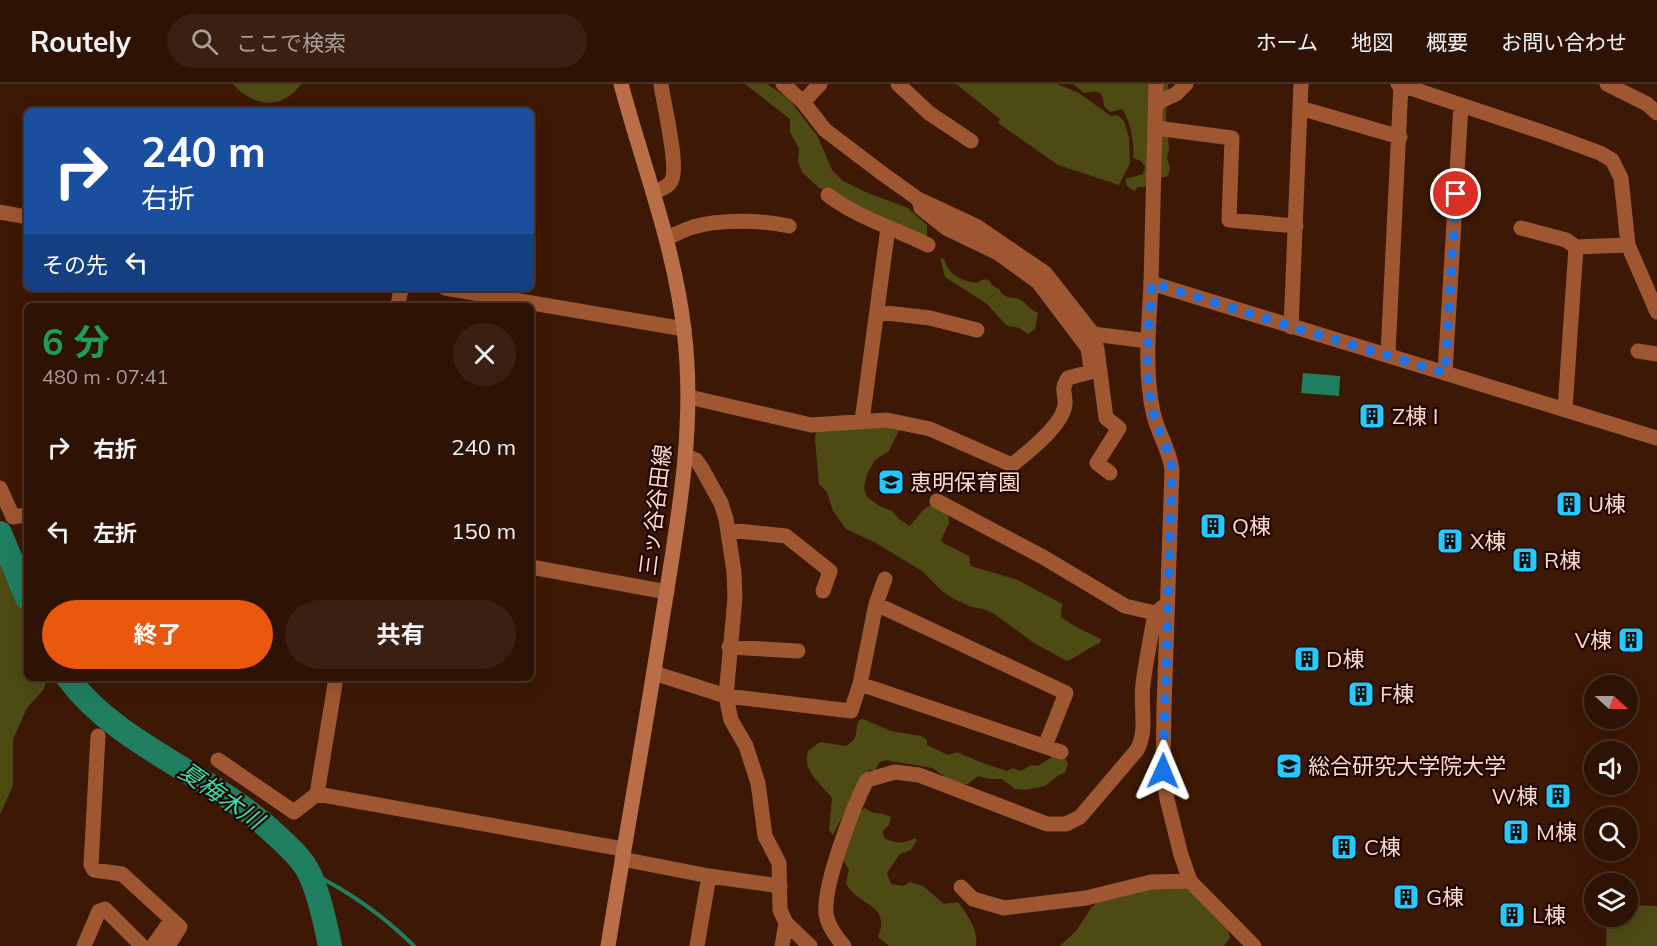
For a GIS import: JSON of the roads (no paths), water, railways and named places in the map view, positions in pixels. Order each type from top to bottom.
[{"type":"main road","name":"三ッ谷谷田線","points":[[608,946],[667,592],[686,456],[689,398],[684,329],[667,238],[621,84]]},
{"type":"street","points":[[653,192],[669,185],[674,175],[671,138],[661,84]]},
{"type":"street","points":[[783,84],[803,102],[825,130],[918,199],[976,226],[1045,273],[1093,334],[1106,418],[1119,428],[1097,463],[1110,473]]},
{"type":"street","points":[[803,102],[820,84]]},
{"type":"street","points":[[898,84],[929,113],[971,141]]},
{"type":"street","points":[[1156,84],[1152,283],[1148,341],[1153,413],[1170,455],[1172,469],[1161,609],[1163,771],[1167,799],[1190,881],[1254,946]]},
{"type":"street","points":[[1156,103],[1176,94],[1186,84]]},
{"type":"street","points":[[1292,327],[1301,84]]},
{"type":"street","points":[[1607,84],[1647,104],[1657,113]]},
{"type":"street","points":[[1388,354],[1400,137],[1399,85],[1551,135],[1600,153],[1612,160],[1620,178],[1628,245],[1657,312]]},
{"type":"street","points":[[1445,373],[1461,105]]},
{"type":"street","points":[[1300,108],[1400,137]]},
{"type":"street","points":[[1156,128],[1232,138],[1228,220],[1296,226]]},
{"type":"street","points":[[828,195],[846,208],[928,245]]},
{"type":"street","points":[[918,199],[921,208],[946,228],[998,253],[1038,282],[1088,348],[1090,372],[1098,397],[1104,404]]},
{"type":"street","points":[[0,212],[24,216]]},
{"type":"street","points":[[667,238],[696,226],[734,221],[776,223],[789,226]]},
{"type":"street","points":[[862,421],[888,228]]},
{"type":"street","points":[[1521,228],[1566,240],[1576,247],[1628,245]]},
{"type":"street","points":[[1565,410],[1576,247]]},
{"type":"street","points":[[1152,283],[1657,438]]},
{"type":"street","points":[[463,291],[533,303]]},
{"type":"street","points":[[534,303],[684,329]]},
{"type":"street","points":[[878,312],[930,318],[977,330]]},
{"type":"street","points":[[1093,334],[1148,341]]},
{"type":"street","points":[[1638,351],[1657,354]]},
{"type":"street","points":[[689,398],[811,425],[887,420],[930,429],[1012,465],[1051,432],[1065,406],[1063,387],[1068,378],[1090,372]]},
{"type":"street","points":[[686,456],[696,460],[701,467],[721,503],[728,530],[735,598],[726,696],[731,720],[746,746],[758,783],[765,836],[779,863],[780,910],[786,923],[810,946]]},
{"type":"street","points":[[0,488],[13,517],[24,515]]},
{"type":"street","points":[[937,501],[1043,556],[1125,606],[1161,609]]},
{"type":"street","points":[[728,530],[786,536],[830,571],[823,591]]},
{"type":"street","points":[[534,568],[667,592]]},
{"type":"street","points":[[654,673],[726,696],[851,711],[860,684],[876,604],[885,579]]},
{"type":"street","points":[[876,604],[1066,693],[1045,746]]},
{"type":"street","points":[[844,946],[830,927],[826,913],[828,892],[841,845],[867,780],[896,772],[919,775],[1047,824],[1066,824],[1080,817],[1142,742],[1143,687],[1161,609]]},
{"type":"street","points":[[729,647],[798,651]]},
{"type":"street","points":[[218,760],[294,812],[316,794],[335,681]]},
{"type":"street","points":[[860,684],[1061,753]]},
{"type":"street","points":[[98,736],[91,865],[93,870],[122,874],[180,927],[168,946]]},
{"type":"street","points":[[316,794],[623,854],[709,876],[780,886]]},
{"type":"street","points":[[697,946],[709,876]]},
{"type":"street","points":[[961,887],[973,899],[1004,908],[1086,898],[1151,882],[1190,881]]},
{"type":"street","points":[[84,946],[99,911],[105,909],[142,946]]},
{"type":"street","points":[[782,946],[786,923]]},
{"type":"street","points":[[153,946],[167,926]]},
{"type":"waterway","name":"夏梅木川","points":[[0,533],[24,591]]},
{"type":"waterway","name":"夏梅木川","points":[[71,681],[89,702],[113,723],[139,742],[224,794],[250,813],[293,851],[312,879],[330,946]]},
{"type":"waterway","points":[[308,871],[364,904],[414,946]]},
{"type":"place","name":"Z棟 I","points":[[1372,416]]},
{"type":"place","name":"恵明保育園","points":[[891,482]]},
{"type":"place","name":"U棟","points":[[1569,504]]},
{"type":"place","name":"Q棟","points":[[1213,526]]},
{"type":"place","name":"X棟","points":[[1450,541]]},
{"type":"place","name":"R棟","points":[[1525,560]]},
{"type":"place","name":"V棟","points":[[1631,640]]},
{"type":"place","name":"D棟","points":[[1307,659]]},
{"type":"place","name":"F棟","points":[[1361,694]]},
{"type":"place","name":"総合研究大学院大学","points":[[1289,766]]},
{"type":"place","name":"W棟","points":[[1558,796]]},
{"type":"place","name":"M棟","points":[[1516,832]]},
{"type":"place","name":"C棟","points":[[1344,847]]},
{"type":"place","name":"G棟","points":[[1406,897]]},
{"type":"place","name":"L棟","points":[[1512,915]]}]
